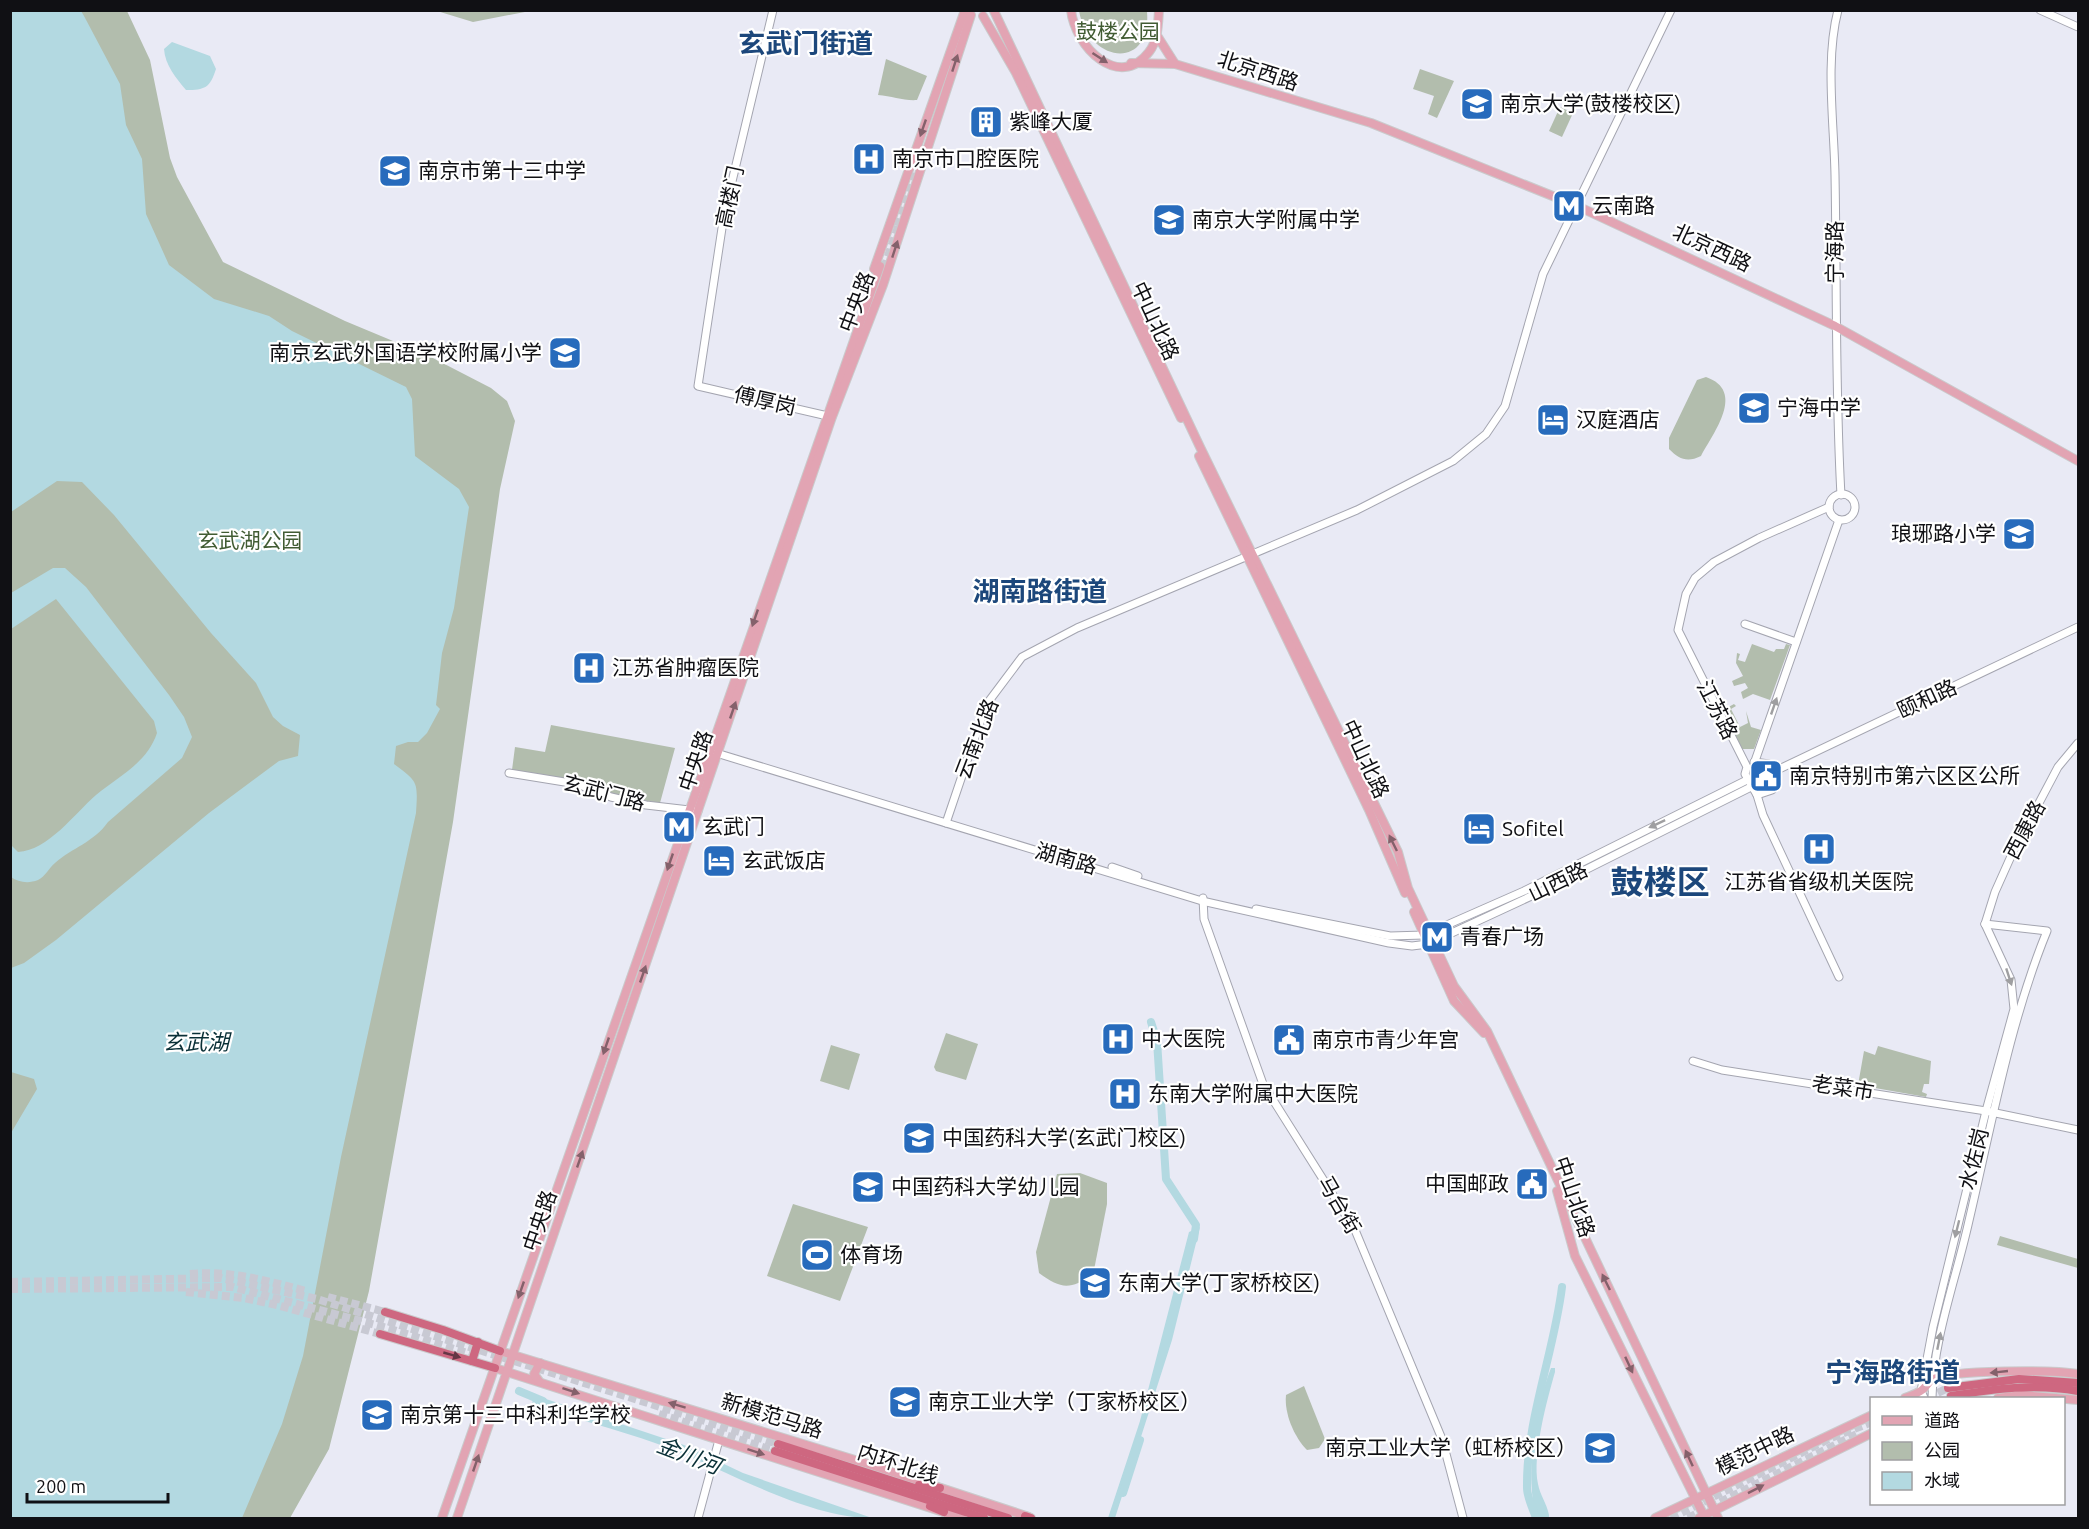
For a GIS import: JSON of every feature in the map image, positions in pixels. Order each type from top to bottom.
[{"type":"highway","points":[[385,1312],[500,1351]]},
{"type":"highway","points":[[380,1334],[495,1368]]},
{"type":"highway","points":[[472,1361],[478,1342]]},
{"type":"highway","points":[[2079,1383],[2019,1379],[1950,1392],[2037,1386],[2069,1389],[2079,1393]]},
{"type":"highway","name":"内环北线","points":[[776,1447],[984,1518]]},
{"type":"highway","points":[[895,1486],[940,1488]]},
{"type":"highway","points":[[895,1486],[944,1512]]},
{"type":"highway","name":"内环北线","points":[[895,1486],[1008,1518]]},
{"type":"main road","points":[[1071,10],[1076,32],[1094,55],[1115,66],[1131,63],[1150,51],[1156,34],[1159,10]]},
{"type":"main road","points":[[965,13],[983,16],[994,11]]},
{"type":"main road","name":"中山北路","points":[[994,11],[1215,476],[1429,938],[1460,997],[1479,1017],[1487,1031],[1716,1515]]},
{"type":"main road","name":"中央路","points":[[857,330],[868,286],[965,13]]},
{"type":"main road","name":"中央路","points":[[829,416],[883,285],[965,13]]},
{"type":"main road","name":"中山北路","points":[[983,16],[1016,73],[1250,554]]},
{"type":"main road","points":[[1156,34],[1175,64]]},
{"type":"main road","name":"北京西路","points":[[1131,63],[1175,64],[1371,123],[1575,205],[1835,326],[2079,461]]},
{"type":"main road","name":"中央路","points":[[442,1518],[687,810],[829,416],[882,267],[857,330],[829,416],[718,752],[457,1518]]},
{"type":"main road","name":"中山北路","points":[[1429,938],[1455,1001],[1484,1033],[1557,1189],[1575,1256],[1703,1518]]},
{"type":"main road","name":"新模范马路","points":[[500,1351],[1030,1518]]},
{"type":"main road","points":[[539,1381],[534,1374],[540,1363]]},
{"type":"main road","name":"新模范马路","points":[[495,1368],[963,1518]]},
{"type":"main road","points":[[1922,1395],[1932,1380],[2009,1371],[2057,1371],[2079,1374]]},
{"type":"main road","points":[[2006,1397],[2022,1395],[2045,1397]]},
{"type":"main road","name":"模范中路","points":[[1655,1518],[1870,1416]]},
{"type":"main road","name":"模范中路","points":[[1703,1518],[1716,1515],[1870,1434]]},
{"type":"street","name":"高楼门","points":[[698,386],[724,215],[773,10]]},
{"type":"street","points":[[1250,554],[1280,544],[1393,492],[1453,461],[1486,434],[1505,406],[1543,274],[1671,10]]},
{"type":"street","name":"宁海路","points":[[1839,10],[1833,41],[1835,326],[1841,495]]},
{"type":"street","points":[[2040,10],[2079,27]]},
{"type":"street","name":"傅厚岗","points":[[698,386],[829,416]]},
{"type":"street","points":[[1841,495],[1851,498],[1855,509],[1848,519],[1839,520],[1832,515],[1829,507],[1834,497],[1841,495]]},
{"type":"street","name":"江苏路","points":[[1749,783],[1747,766],[1678,630],[1686,594],[1695,578],[1714,562],[1759,538],[1829,507]]},
{"type":"street","points":[[1755,761],[1839,520]]},
{"type":"street","name":"云南北路","points":[[947,821],[986,705],[1022,657],[1077,628],[1250,554]]},
{"type":"street","points":[[1745,624],[1796,642]]},
{"type":"street","name":"颐和路","points":[[1775,771],[2079,627]]},
{"type":"street","name":"西康路","points":[[1985,924],[1995,892],[2012,854],[2058,767],[2079,743]]},
{"type":"street","name":"湖南路","points":[[709,749],[947,821],[1130,873],[1203,900],[1390,936],[1429,938]]},
{"type":"street","points":[[1747,766],[1755,761],[1766,762],[1775,771],[1777,779],[1774,788],[1766,794],[1757,795]]},
{"type":"street","name":"玄武门路","points":[[509,774],[555,779],[646,805],[698,811]]},
{"type":"street","points":[[1749,783],[1757,795],[1763,815],[1839,978]]},
{"type":"street","name":"山西路","points":[[1429,938],[1553,886],[1749,783]]},
{"type":"street","name":"马台街","points":[[1203,900],[1204,919],[1263,1084],[1355,1230],[1442,1439],[1463,1518]]},
{"type":"street","name":"水佐岗","points":[[1932,1397],[1932,1380],[1989,1112],[2048,931],[1985,924]]},
{"type":"street","name":"水佐岗","points":[[1922,1395],[1933,1327],[2012,1019],[2014,996],[2000,952],[1985,924]]},
{"type":"street","name":"老菜市","points":[[1693,1060],[1722,1070],[1989,1112],[2079,1130]]},
{"type":"street","points":[[698,1518],[719,1440]]},
{"type":"green space","name":"玄武湖","points":[[10,11],[127,11],[150,60],[170,158],[177,177],[223,262],[345,321],[429,356],[491,388],[507,401],[515,421],[500,489],[453,822],[369,1291],[329,1449],[290,1518],[11,1518]]},
{"type":"green space","points":[[437,11],[530,11],[473,22]]},
{"type":"green space","name":"鼓楼公园","points":[[1079,11],[1147,11],[1146,30],[1140,44],[1130,51],[1119,53],[1106,50],[1095,42],[1085,29]]},
{"type":"green space","points":[[886,59],[927,76],[917,100],[878,95]]},
{"type":"green space","points":[[1420,69],[1454,81],[1437,118],[1428,114],[1434,96],[1413,89]]},
{"type":"green space","points":[[1560,107],[1573,113],[1562,137],[1549,131]]},
{"type":"green space","points":[[1706,377],[1718,383],[1724,392],[1723,413],[1701,456],[1684,459],[1669,449],[1669,438],[1697,380]]},
{"type":"green space","points":[[1752,644],[1774,652],[1776,649],[1784,649],[1786,644],[1790,645],[1770,700],[1753,694],[1743,699],[1741,692],[1748,688],[1745,683],[1734,686],[1732,681],[1743,676],[1736,663],[1737,653],[1740,654],[1738,660],[1745,662]]},
{"type":"green space","points":[[1734,704],[1736,706],[1731,709],[1740,727],[1748,723],[1746,711],[1751,727],[1761,730],[1754,749],[1742,749],[1723,710]]},
{"type":"green space","points":[[551,725],[675,748],[660,803],[616,796],[512,770],[515,747],[545,752]]},
{"type":"green space","points":[[946,1033],[978,1044],[966,1080],[936,1071],[934,1067]]},
{"type":"green space","points":[[831,1045],[860,1054],[849,1090],[820,1081]]},
{"type":"green space","points":[[1878,1046],[1931,1061],[1929,1084],[1924,1084],[1922,1092],[1927,1094],[1926,1097],[1858,1085],[1864,1051],[1875,1055]]},
{"type":"green space","points":[[1080,1173],[1107,1183],[1107,1204],[1093,1275],[1078,1283],[1065,1286],[1039,1273],[1036,1252],[1057,1174]]},
{"type":"green space","name":"体育场","points":[[793,1204],[868,1227],[840,1301],[767,1276]]},
{"type":"green space","points":[[2000,1236],[2078,1259],[2078,1268],[1997,1245]]},
{"type":"green space","points":[[1304,1386],[1325,1439],[1319,1448],[1307,1450],[1291,1424],[1286,1402],[1286,1395]]},
{"type":"water","name":"玄武湖","points":[[11,10],[81,11],[120,84],[126,125],[142,159],[146,214],[169,265],[214,299],[269,316],[292,331],[406,387],[412,399],[415,456],[459,489],[469,507],[454,608],[442,653],[436,705],[440,709],[427,733],[418,742],[396,746],[394,764],[415,783],[416,813],[341,1157],[303,1356],[282,1424],[242,1518],[11,1518],[11,1133],[37,1089],[34,1079],[11,1072],[11,968],[24,963],[56,940],[209,813],[279,761],[298,756],[300,735],[283,726],[273,717],[256,683],[211,633],[114,515],[82,482],[57,481],[11,512]]},
{"type":"water","points":[[172,42],[210,56],[216,69],[206,87],[186,90],[178,81],[169,66],[164,49]]},
{"type":"water","points":[[53,568],[65,568],[86,587],[169,695],[184,717],[192,737],[182,758],[96,835],[53,865],[40,879],[23,882],[11,877],[11,845],[18,852],[29,850],[51,838],[96,795],[139,761],[157,733],[154,721],[56,599],[11,629],[11,593]]},
{"type":"water","points":[[1200,1227],[1172,1340],[1115,1518],[1108,1518],[1140,1421],[1189,1232]]},
{"type":"water","points":[[1551,1368],[1555,1368],[1555,1372],[1541,1428],[1537,1458],[1539,1488],[1549,1518],[1537,1518],[1533,1502],[1531,1464],[1536,1422]]},
{"type":"water","points":[[534,1395],[684,1445],[743,1473],[872,1518],[826,1512],[778,1496],[657,1444],[562,1414],[548,1412],[532,1404]]},
{"type":"waterway","points":[[1151,1022],[1157,1041],[1166,1179],[1196,1225],[1194,1239]]},
{"type":"waterway","points":[[1536,1518],[1527,1492],[1528,1463],[1531,1437],[1562,1287]]},
{"type":"waterway","name":"金川河","points":[[519,1391],[543,1401]]},
{"type":"waterway","points":[[1123,1493],[1140,1440]]},
{"type":"tunnel","points":[[894,225],[916,159]]},
{"type":"tunnel","points":[[884,268],[900,221]]},
{"type":"tunnel","points":[[190,1274],[234,1275],[306,1291]]},
{"type":"tunnel","points":[[10,1282],[221,1278],[317,1299],[778,1444]]},
{"type":"tunnel","points":[[10,1289],[233,1287],[387,1328],[480,1357]]},
{"type":"tunnel","points":[[186,1292],[244,1298],[277,1305],[380,1334]]},
{"type":"tunnel","points":[[328,1297],[385,1312]]},
{"type":"tunnel","points":[[1929,1397],[1948,1388]]},
{"type":"tunnel","points":[[659,1414],[775,1451]]},
{"type":"tunnel","points":[[1671,1518],[1831,1438],[1870,1423]]},
{"type":"tunnel","points":[[1688,1518],[1859,1433]]},
{"type":"place","name":"南京大学(鼓楼校区)","points":[[1477,104]]},
{"type":"place","name":"紫峰大厦","points":[[986,122]]},
{"type":"place","name":"南京市口腔医院","points":[[869,159]]},
{"type":"place","name":"南京市第十三中学","points":[[395,171]]},
{"type":"place","name":"云南路","points":[[1569,206]]},
{"type":"place","name":"南京大学附属中学","points":[[1169,220]]},
{"type":"place","name":"南京玄武外国语学校附属小学","points":[[565,353]]},
{"type":"place","name":"宁海中学","points":[[1754,408]]},
{"type":"place","name":"汉庭酒店","points":[[1553,420]]},
{"type":"place","name":"琅琊路小学","points":[[2019,534]]},
{"type":"place","name":"江苏省肿瘤医院","points":[[589,668]]},
{"type":"place","name":"南京特别市第六区区公所","points":[[1766,776]]},
{"type":"place","name":"玄武门","points":[[679,827]]},
{"type":"place","name":"Sofitel","points":[[1479,829]]},
{"type":"place","name":"江苏省省级机关医院","points":[[1819,849]]},
{"type":"place","name":"玄武饭店","points":[[719,861]]},
{"type":"place","name":"青春广场","points":[[1437,937]]},
{"type":"place","name":"中大医院","points":[[1118,1039]]},
{"type":"place","name":"南京市青少年宫","points":[[1289,1040]]},
{"type":"place","name":"东南大学附属中大医院","points":[[1125,1094]]},
{"type":"place","name":"中国药科大学(玄武门校区)","points":[[919,1138]]},
{"type":"place","name":"中国邮政","points":[[1532,1184]]},
{"type":"place","name":"中国药科大学幼儿园","points":[[868,1187]]},
{"type":"place","name":"体育场","points":[[817,1255]]},
{"type":"place","name":"东南大学(丁家桥校区)","points":[[1095,1283]]},
{"type":"place","name":"南京工业大学（丁家桥校区）","points":[[905,1402]]},
{"type":"place","name":"南京第十三中科利华学校","points":[[377,1415]]},
{"type":"place","name":"南京工业大学（虹桥校区）","points":[[1600,1448]]},
{"type":"district","name":"玄武门街道","points":[[806,44]]},
{"type":"district","name":"湖南路街道","points":[[1040,592]]},
{"type":"district","name":"鼓楼区","points":[[1660,882]]},
{"type":"district","name":"宁海路街道","points":[[1893,1373]]},
{"type":"park label","name":"玄武湖公园","points":[[250,541]]}]
